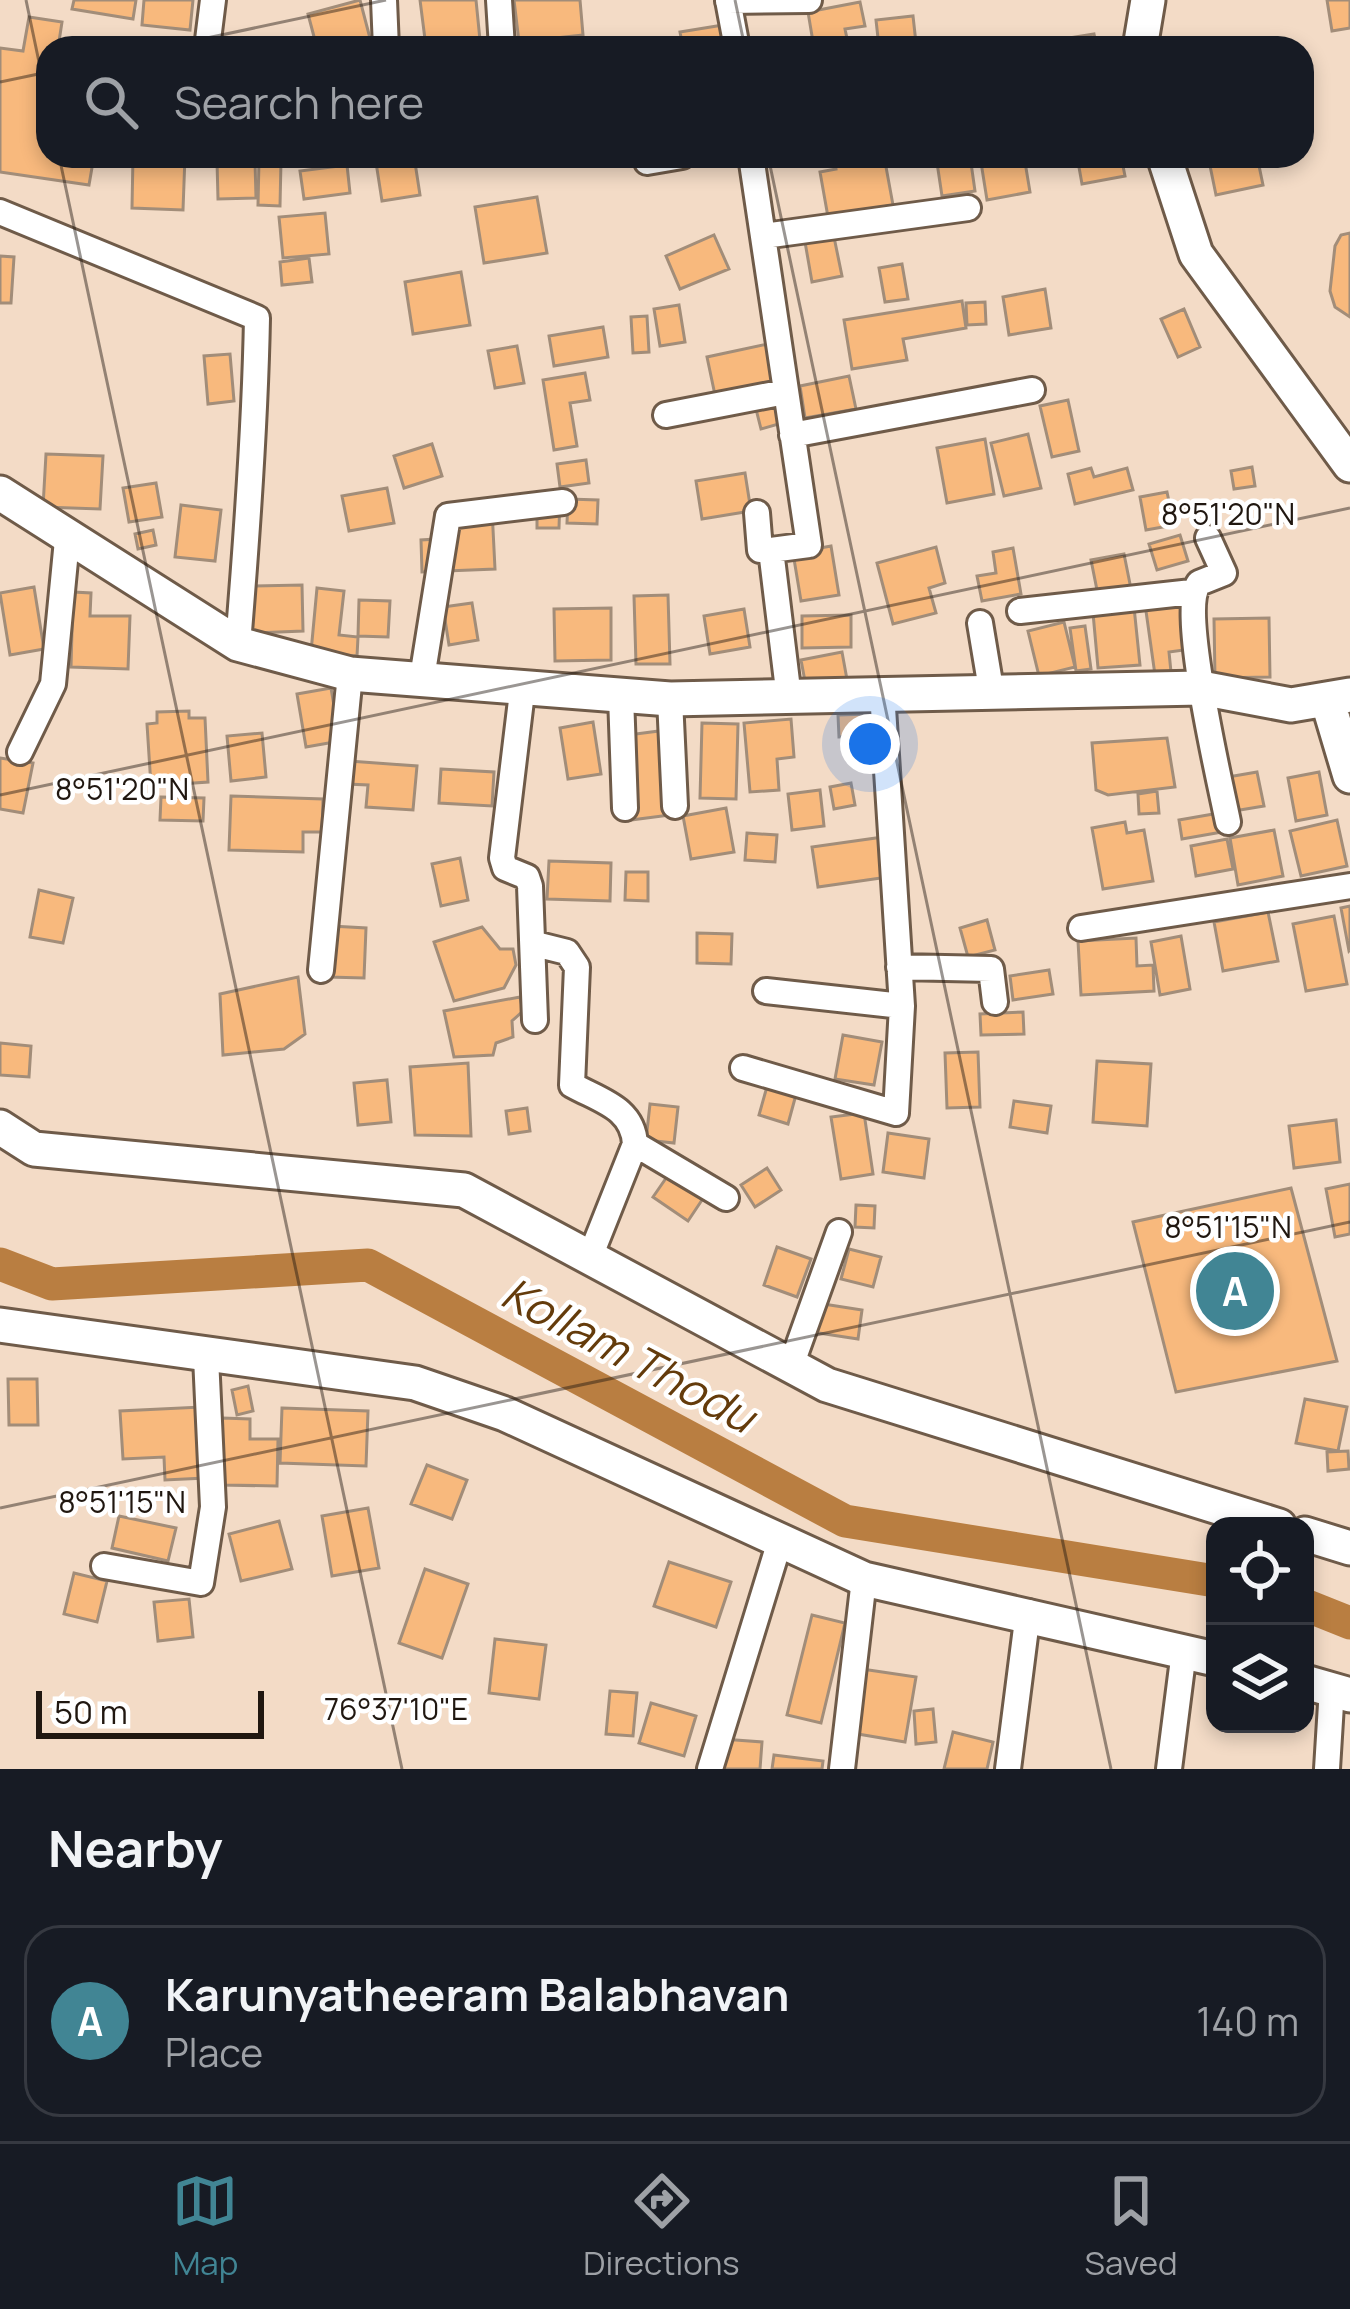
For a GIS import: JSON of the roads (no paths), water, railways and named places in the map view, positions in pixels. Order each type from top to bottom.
[{"type":"street","points":[[208,36],[213,0]]},
{"type":"street","points":[[384,0],[386,36]]},
{"type":"street","points":[[499,0],[501,36]]},
{"type":"street","points":[[735,36],[728,0],[808,0]]},
{"type":"street","points":[[1142,36],[1148,0]]},
{"type":"street","points":[[753,168],[809,545],[760,550],[757,513]]},
{"type":"street","points":[[1168,168],[1196,254],[1350,465]]},
{"type":"street","points":[[764,236],[968,208]]},
{"type":"street","points":[[0,212],[257,318],[255,442],[244,521],[238,644]]},
{"type":"street","points":[[792,435],[1032,390]]},
{"type":"street","points":[[666,415],[785,392]]},
{"type":"street","points":[[0,493],[67,540],[238,644],[350,674],[522,692],[670,699],[1201,688],[1291,705],[1339,697],[1350,776]]},
{"type":"street","points":[[422,678],[448,516],[563,502]]},
{"type":"street","points":[[1208,538],[1224,573],[1199,583],[1192,592],[1201,688],[1228,822]]},
{"type":"street","points":[[20,752],[53,684],[67,540]]},
{"type":"street","points":[[770,550],[789,698]]},
{"type":"street","points":[[1020,611],[1192,592]]},
{"type":"street","points":[[980,623],[991,689]]},
{"type":"street","points":[[321,970],[350,674]]},
{"type":"street","points":[[522,692],[502,858],[505,868],[527,877],[535,944],[535,1020]]},
{"type":"street","points":[[743,1068],[896,1114],[902,1006],[882,692]]},
{"type":"street","points":[[621,696],[626,808]]},
{"type":"street","points":[[670,699],[675,806]]},
{"type":"street","points":[[1081,928],[1350,886]]},
{"type":"street","points":[[535,944],[567,952],[577,967],[572,1085],[628,1115],[635,1144],[590,1257]]},
{"type":"street","points":[[899,968],[991,969],[995,1003]]},
{"type":"street","points":[[766,991],[902,1006]]},
{"type":"street","points":[[0,1126],[34,1149],[464,1190],[826,1385],[1250,1517]]},
{"type":"street","points":[[635,1144],[726,1198]]},
{"type":"street","points":[[791,1366],[839,1232]]},
{"type":"street","points":[[0,1325],[206,1357],[416,1382],[506,1414],[864,1580],[1028,1612],[1199,1654],[1169,1769]]},
{"type":"street","points":[[104,1566],[201,1583],[213,1507],[206,1357]]},
{"type":"street","points":[[1314,1537],[1350,1548]]},
{"type":"street","points":[[710,1769],[778,1544]]},
{"type":"street","points":[[842,1769],[864,1580]]},
{"type":"street","points":[[1008,1769],[1028,1612]]},
{"type":"street","points":[[1327,1769],[1329,1688]]},
{"type":"waterway","name":"Kollam Thodu","points":[[0,1264],[52,1284],[368,1265],[845,1521],[1206,1580]]},
{"type":"waterway","name":"Kollam Thodu","points":[[1314,1609],[1350,1623]]},
{"type":"place","name":"Karunyatheeram Balabhavan","points":[[1235,1291]]}]
